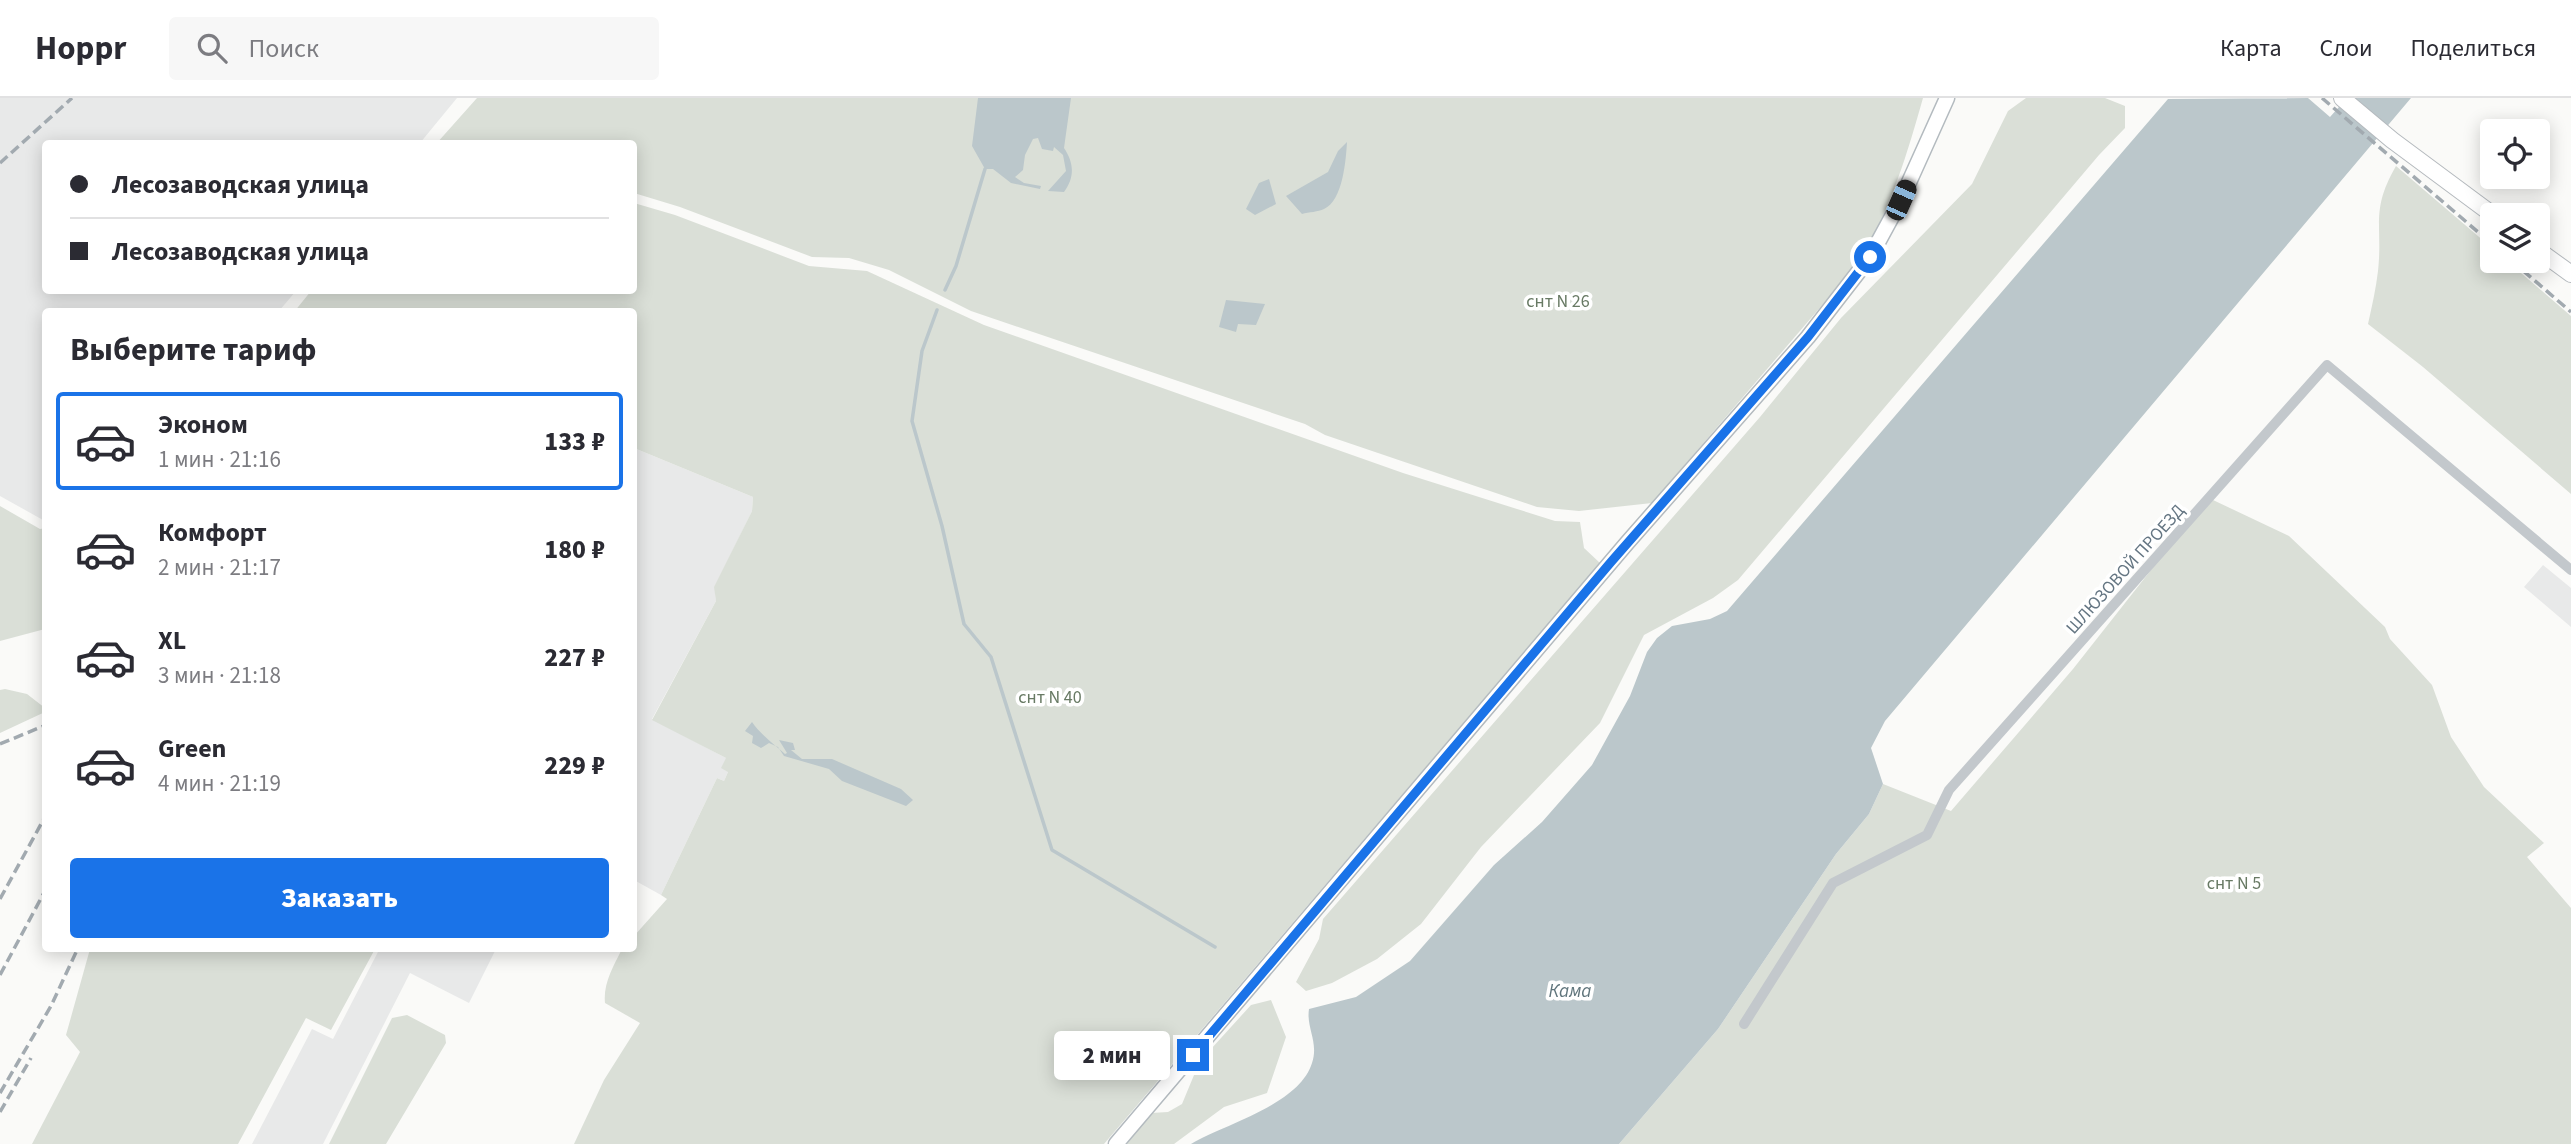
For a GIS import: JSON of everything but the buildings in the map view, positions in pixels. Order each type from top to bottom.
[{"type":"main road","points":[[2342,98],[2392,141],[2480,205]]},
{"type":"main road","points":[[2550,259],[2571,274]]},
{"type":"street","points":[[1116,1144],[1618,553],[1808,337],[1870,257],[1901,200],[1947,98]]},
{"type":"street","name":"ШЛЮЗОВОЙ ПРОЕЗД","points":[[1744,1024],[1833,883],[1927,835],[1949,790],[2327,365],[2571,570]]},
{"type":"shaded area","points":[[0,98],[457,98],[422,140],[42,140],[42,294],[293,294],[282,308],[42,308],[42,519],[0,496]]},
{"type":"shaded area","points":[[637,449],[753,497],[752,511],[715,587],[716,601],[652,719],[726,758],[728,772],[724,781],[717,778],[661,895],[637,882]]},
{"type":"shaded area","points":[[2543,565],[2571,588],[2571,627],[2524,587]]},
{"type":"shaded area","points":[[378,952],[494,952],[469,1003],[410,973],[323,1144],[252,1144],[312,1029],[333,1039]]},
{"type":"green space","name":"снт N 26","points":[[477,98],[1923,98],[1897,182],[1860,261],[1652,503],[1579,511],[1537,507],[1325,435],[1305,424],[971,311],[889,270],[849,258],[812,257],[680,207],[637,194],[637,140],[440,140]]},
{"type":"green space","points":[[2026,98],[2105,98],[2125,106],[2125,128],[2099,155],[1738,580],[1713,598],[1644,635],[1600,723],[1481,847],[1421,924],[1377,959],[1332,983],[1306,991],[1296,982],[1319,939],[1323,919],[1760,417],[1841,318],[1972,184],[2008,111]]},
{"type":"green space","points":[[2396,166],[2480,238],[2480,273],[2521,273],[2571,316],[2571,494],[2423,367],[2368,324],[2378,271],[2380,207]]},
{"type":"green space","name":"снт N 40","points":[[637,204],[675,215],[809,266],[867,271],[984,325],[1403,473],[1555,521],[1580,522],[1584,548],[1600,563],[1104,1144],[574,1144],[604,1080],[640,1023],[605,1003],[607,982],[612,969],[620,952],[637,952],[637,933],[667,899],[661,895],[717,778],[724,781],[728,772],[721,768],[726,758],[652,720],[716,601],[714,587],[752,511],[753,497],[637,449],[637,308],[297,308],[309,294],[637,294]]},
{"type":"green space","name":"снт N 5","points":[[2213,500],[2289,536],[2385,627],[2390,639],[2432,685],[2451,737],[2484,787],[2544,843],[2527,857],[2571,908],[2571,1144],[1619,1144],[1718,1029],[1836,854],[1869,814],[1883,784],[1951,811],[2073,669],[2188,523]]},
{"type":"green space","points":[[0,506],[42,529],[42,630],[0,641]]},
{"type":"green space","points":[[0,690],[27,694],[42,706],[42,713],[0,733]]},
{"type":"green space","points":[[89,952],[373,952],[331,1030],[306,1018],[238,1144],[32,1144],[80,1052],[66,1035]]},
{"type":"green space","points":[[1271,1000],[1286,1037],[1267,1093],[1224,1107],[1174,1144],[1127,1144],[1151,1113],[1168,1112],[1182,1104],[1199,1063],[1251,1005]]},
{"type":"green space","points":[[407,1015],[445,1035],[446,1043],[386,1144],[329,1144],[392,1018]]},
{"type":"water","points":[[978,98],[1071,98],[1064,148],[1070,159],[1071,175],[1064,192],[1048,191],[1066,171],[1063,155],[1054,147],[1053,151],[1042,149],[1038,138],[1033,139],[1025,155],[1023,170],[1015,177],[1024,183],[1041,186],[1040,189],[1011,183],[993,169],[985,169],[972,146]]},
{"type":"water","name":"Кама","points":[[2308,98],[2330,117],[2347,98],[2411,98],[1885,721],[1871,748],[1883,784],[1869,814],[1836,854],[1718,1029],[1619,1144],[1191,1144],[1259,1112],[1292,1091],[1304,1078],[1314,1055],[1309,1009],[1356,997],[1410,961],[1494,865],[1542,822],[1592,765],[1630,696],[1647,652],[1657,638],[1672,626],[1710,619],[1727,611],[2168,99]]},
{"type":"water","points":[[1347,142],[1342,179],[1335,198],[1324,209],[1302,214],[1286,196],[1328,172],[1338,151]]},
{"type":"water","points":[[1269,179],[1276,204],[1255,215],[1246,209],[1259,183]]},
{"type":"water","points":[[1226,300],[1265,304],[1256,325],[1238,324],[1236,332],[1219,327]]},
{"type":"water","points":[[752,722],[776,746],[769,743],[761,748],[752,743],[753,736],[745,731]]},
{"type":"water","points":[[779,740],[793,743],[795,750],[791,750],[802,759],[832,759],[901,789],[913,800],[906,806],[842,781],[829,769],[784,756],[779,749],[787,753]]},
{"type":"waterway","points":[[945,290],[956,266],[985,169]]},
{"type":"waterway","points":[[937,310],[922,351],[912,421],[942,526],[964,624],[991,657],[1052,850],[1215,947]]},
{"type":"railway","points":[[0,163],[72,98]]},
{"type":"railway","points":[[2322,98],[2480,234]]},
{"type":"railway","points":[[2526,273],[2571,312]]},
{"type":"railway","points":[[0,744],[42,727]]},
{"type":"railway","points":[[0,899],[42,822]]},
{"type":"railway","points":[[0,975],[42,896]]},
{"type":"railway","points":[[0,1093],[51,1006],[76,952]]},
{"type":"railway","points":[[0,1112],[31,1058]]},
{"type":"route","points":[[1193,1055],[1340,878],[1808,337],[1870,257]]}]
